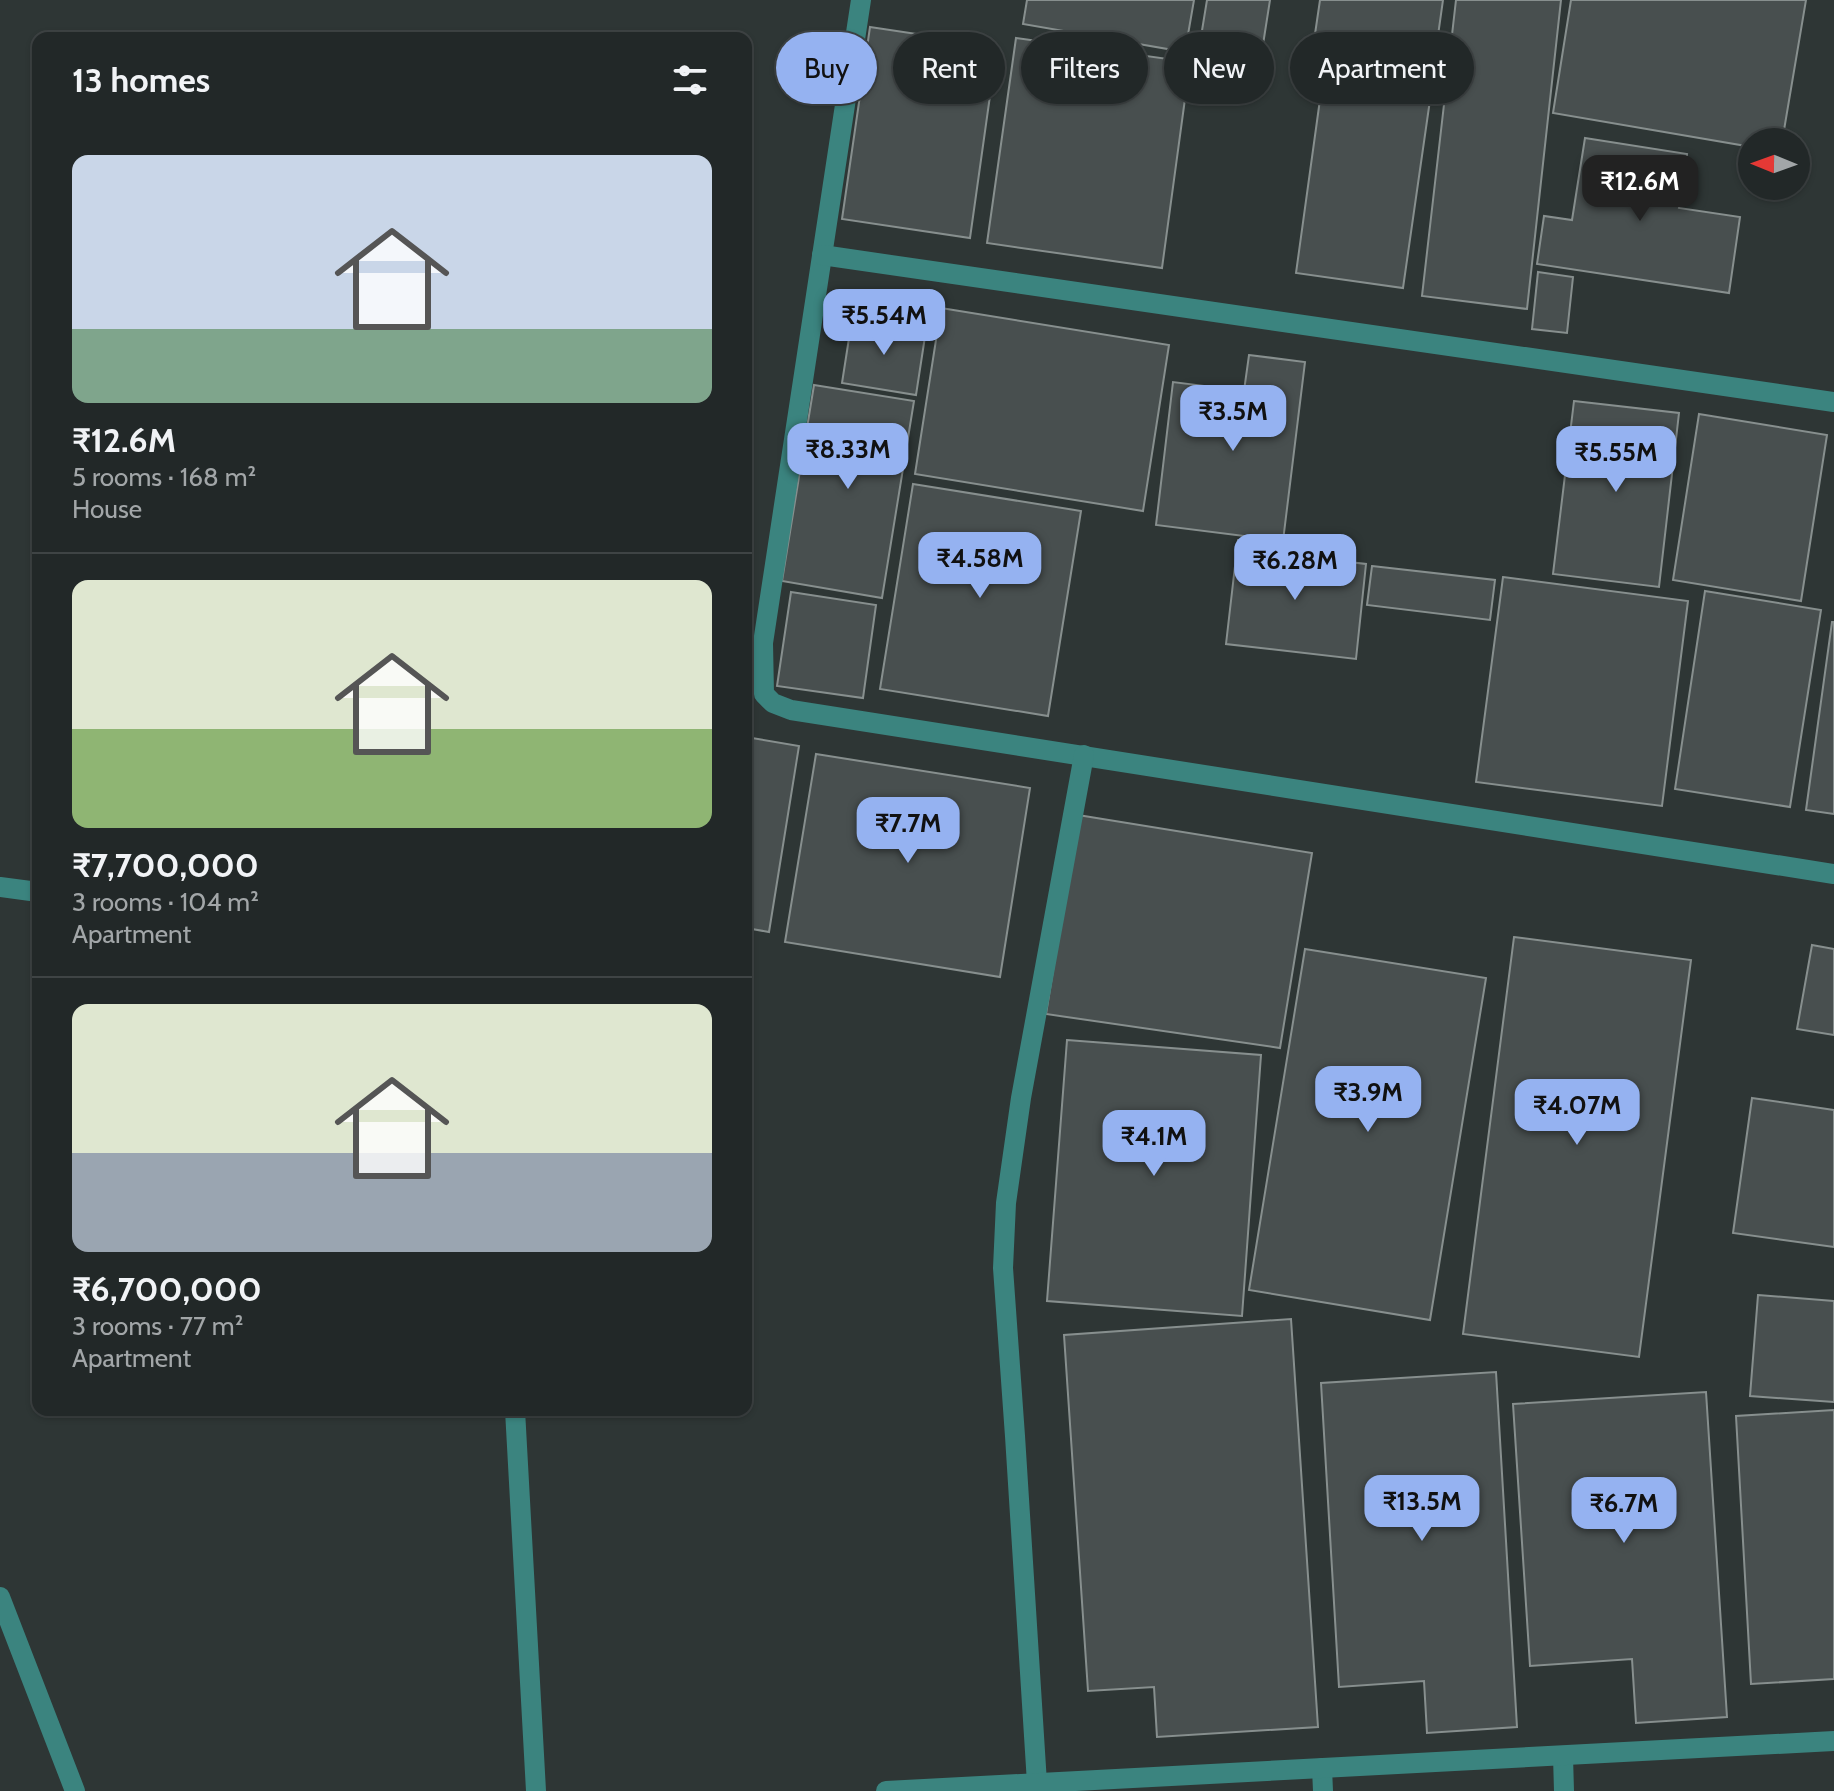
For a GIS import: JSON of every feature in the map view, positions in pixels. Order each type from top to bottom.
[{"type":"street","points":[[861,0],[763,643],[764,694],[773,703],[791,710],[1834,874]]},
{"type":"street","points":[[822,255],[1834,402]]},
{"type":"street","points":[[1037,1783],[1003,1268],[1006,1203],[1021,1098],[1084,755]]},
{"type":"street","points":[[0,887],[32,891]]},
{"type":"street","points":[[515,1416],[536,1791]]},
{"type":"street","points":[[0,1597],[75,1791]]},
{"type":"street","points":[[886,1791],[1834,1741]]},
{"type":"street","points":[[1563,1756],[1564,1791]]},
{"type":"street","points":[[1322,1768],[1323,1791]]},
{"type":"building","points":[[1027,0],[1194,0],[1188,32],[1164,32],[1164,48],[1148,46],[1148,32],[1069,32],[1023,24]]},
{"type":"building","points":[[1207,0],[1270,0],[1265,32],[1202,32]]},
{"type":"building","points":[[1320,0],[1443,0],[1438,32],[1315,32]]},
{"type":"building","points":[[1456,0],[1561,0],[1527,309],[1422,296],[1444,104],[1474,104],[1474,32],[1452,32]]},
{"type":"building","points":[[1571,0],[1806,0],[1784,128],[1738,128],[1738,145],[1553,113]]},
{"type":"building","points":[[870,27],[903,32],[893,32],[893,104],[989,104],[970,238],[842,219],[859,104],[877,104],[877,32],[869,32]]},
{"type":"building","points":[[1016,38],[1021,39],[1021,104],[1148,104],[1148,56],[1164,58],[1164,104],[1184,104],[1162,268],[987,243]]},
{"type":"building","points":[[1319,104],[1429,104],[1403,288],[1296,273]]},
{"type":"building","points":[[1585,138],[1687,154],[1679,208],[1740,217],[1729,293],[1537,264],[1544,216],[1572,220]]},
{"type":"building","points":[[1538,272],[1573,277],[1567,333],[1532,329]]},
{"type":"building","points":[[941,308],[1169,345],[1143,511],[915,474]]},
{"type":"building","points":[[852,319],[926,330],[916,395],[842,383]]},
{"type":"building","points":[[1249,355],[1305,362],[1283,541],[1156,525],[1173,382],[1244,391]]},
{"type":"building","points":[[814,385],[914,401],[882,598],[782,581]]},
{"type":"building","points":[[1574,401],[1679,413],[1659,587],[1553,574]]},
{"type":"building","points":[[1699,414],[1827,435],[1801,601],[1673,580]]},
{"type":"building","points":[[913,484],[1081,511],[1048,716],[880,689]]},
{"type":"building","points":[[1238,540],[1305,548],[1304,557],[1366,564],[1356,659],[1226,644]]},
{"type":"building","points":[[1372,566],[1495,580],[1490,620],[1367,605]]},
{"type":"building","points":[[1503,577],[1688,601],[1662,806],[1476,782]]},
{"type":"building","points":[[1705,591],[1821,610],[1790,807],[1675,789]]},
{"type":"building","points":[[791,592],[876,605],[863,698],[777,686]]},
{"type":"building","points":[[1834,622],[1834,814],[1806,810]]},
{"type":"building","points":[[752,738],[799,746],[769,932],[752,929]]},
{"type":"building","points":[[816,754],[1030,788],[1000,977],[785,942]]},
{"type":"building","points":[[1078,815],[1312,853],[1280,1048],[1046,1014]]},
{"type":"building","points":[[1514,937],[1691,960],[1639,1357],[1463,1334]]},
{"type":"building","points":[[1812,945],[1834,949],[1834,1035],[1797,1029]]},
{"type":"building","points":[[1305,949],[1486,978],[1430,1320],[1249,1290]]},
{"type":"building","points":[[1067,1040],[1261,1055],[1242,1316],[1047,1301]]},
{"type":"building","points":[[1752,1098],[1834,1110],[1834,1247],[1733,1233]]},
{"type":"building","points":[[1758,1295],[1834,1301],[1834,1402],[1750,1396]]},
{"type":"building","points":[[1291,1319],[1318,1727],[1157,1737],[1154,1687],[1088,1691],[1064,1335]]},
{"type":"building","points":[[1496,1372],[1517,1727],[1427,1733],[1424,1681],[1339,1687],[1321,1383]]},
{"type":"building","points":[[1706,1392],[1727,1717],[1636,1723],[1632,1659],[1530,1666],[1513,1404]]},
{"type":"building","points":[[1834,1410],[1834,1679],[1751,1684],[1736,1416]]}]
